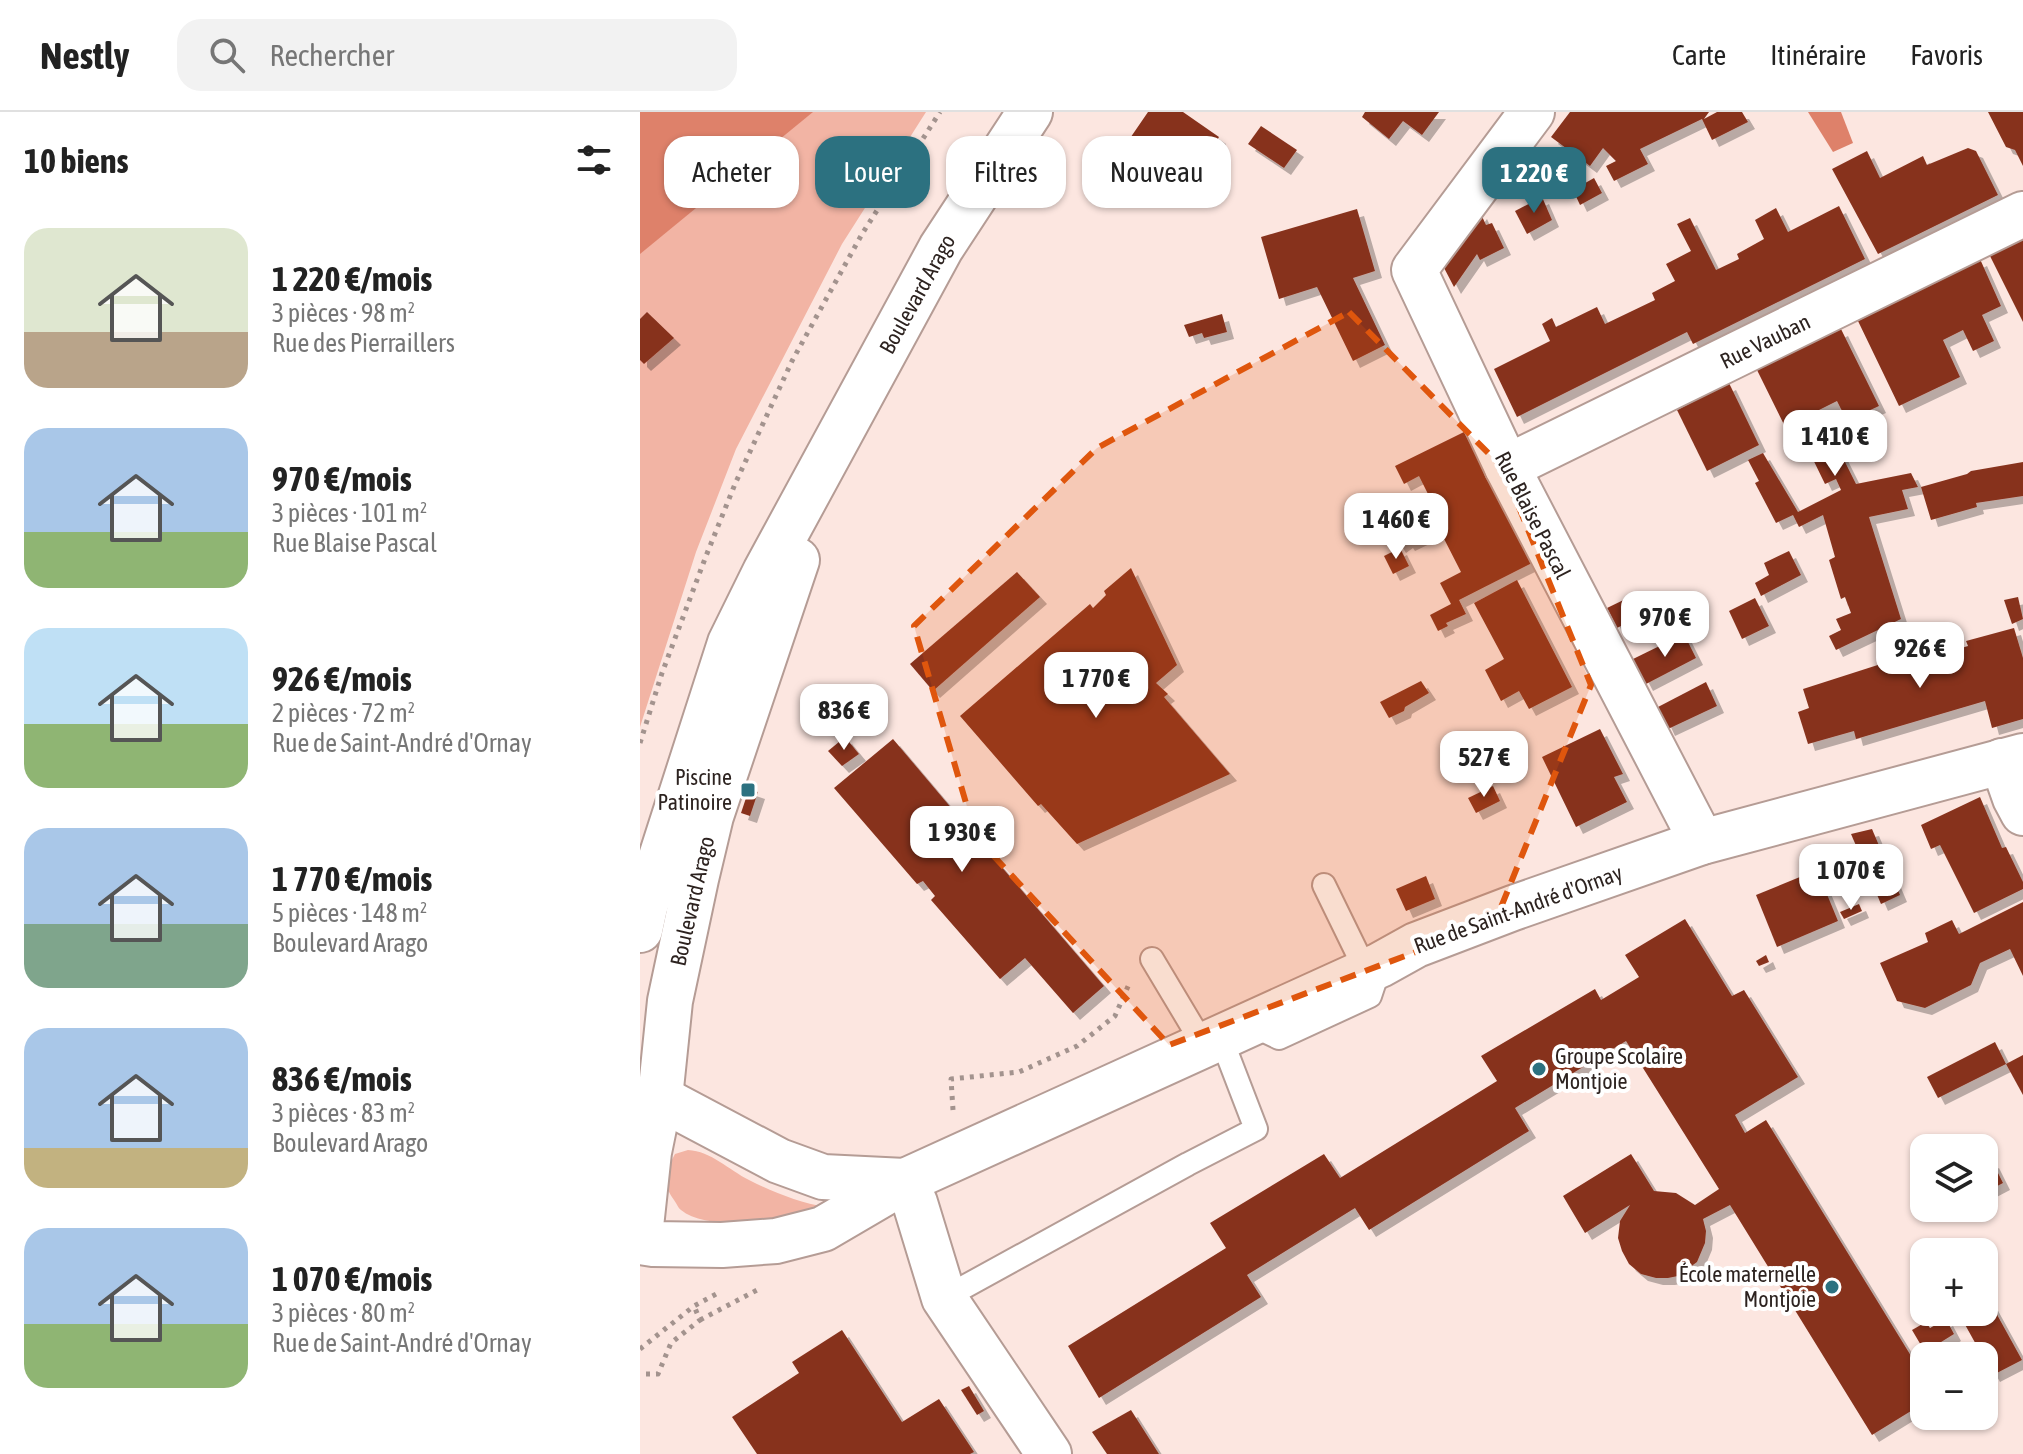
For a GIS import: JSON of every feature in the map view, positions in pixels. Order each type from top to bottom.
[{"type":"street","name":"Boulevard Arago","points":[[640,930],[730,643],[765,572],[941,248],[1030,112]]},
{"type":"street","name":"Rue Blaise Pascal","points":[[1532,112],[1414,270],[1507,467],[1702,842]]},
{"type":"street","name":"Rue Vauban","points":[[1507,467],[2023,214]]},
{"type":"street","name":"Boulevard Arago","points":[[640,1239],[670,1001],[711,816],[837,440]]},
{"type":"street","name":"Rue de Saint-André d'Ornay","points":[[640,1239],[653,1244],[722,1245],[776,1241],[823,1229],[905,1181],[1373,968],[1416,945],[1702,842],[2012,759]]},
{"type":"street","points":[[2012,759],[2015,798],[2023,813]]},
{"type":"street","name":"Rue de Saint-André d'Ornay","points":[[660,1098],[779,1161],[823,1177],[905,1181]]},
{"type":"street","points":[[905,1181],[915,1203],[944,1298],[1049,1454]]},
{"type":"lane","points":[[1324,885],[1373,968]]},
{"type":"lane","points":[[944,1298],[1256,1129],[1225,1036],[1152,959]]},
{"type":"path","points":[[640,743],[662,673],[706,556],[735,484],[792,361],[862,234],[940,112]]},
{"type":"path","points":[[963,1154],[955,1131],[951,1079],[1019,1072],[1077,1046],[1115,1016],[1129,985],[1152,959]]},
{"type":"path","points":[[646,1374],[658,1374],[671,1343],[700,1320],[694,1306]]},
{"type":"highlighted area","points":[[1349,312],[1503,468],[1591,685],[1495,922],[1169,1045],[976,837],[914,626],[1097,448]]},
{"type":"shaded area","points":[[640,112],[926,112],[911,136],[815,136],[815,208],[865,208],[842,244],[736,449],[696,552],[640,727]]},
{"type":"shaded area","points":[[640,112],[813,112],[784,136],[664,136],[664,208],[696,208],[640,254]]},
{"type":"shaded area","points":[[1808,112],[1841,112],[1853,143],[1833,152]]},
{"type":"shaded area","points":[[688,1150],[712,1157],[777,1193],[826,1207],[830,1215],[753,1223],[694,1217],[679,1208],[666,1183],[675,1154]]},
{"type":"building","points":[[1148,112],[1183,112],[1218,136],[1132,136]]},
{"type":"building","points":[[1365,112],[1439,112],[1422,135],[1403,121],[1389,139],[1362,117]]},
{"type":"building","points":[[1570,112],[1709,112],[1704,119],[1717,112],[1742,112],[1748,122],[1712,140],[1702,119],[1640,149],[1648,164],[1614,181],[1606,166],[1616,161],[1603,148],[1590,166],[1551,137]]},
{"type":"building","points":[[1988,112],[2023,112],[2023,166],[2015,150],[2006,147]]},
{"type":"building","points":[[1261,126],[1297,150],[1284,168],[1248,144]]},
{"type":"building","points":[[1968,148],[1976,151],[1998,195],[1878,254],[1832,169],[1867,151],[1880,178],[1923,156],[1927,165]]},
{"type":"building","points":[[1594,178],[1602,193],[1580,205],[1573,190]]},
{"type":"building","points":[[1542,197],[1552,220],[1527,234],[1515,211]]},
{"type":"building","points":[[1839,206],[1865,259],[1693,344],[1687,332],[1517,417],[1494,369],[1550,341],[1542,324],[1552,318],[1556,327],[1597,307],[1605,324],[1655,300],[1652,293],[1675,281],[1666,264],[1691,251],[1677,224],[1690,218],[1716,270],[1739,259],[1737,254],[1764,239],[1755,220],[1776,208],[1788,232]]},
{"type":"building","points":[[1357,209],[1375,271],[1353,278],[1385,345],[1353,361],[1317,287],[1279,299],[1261,237]]},
{"type":"building","points":[[1480,212],[1486,225],[1492,223],[1504,248],[1480,260],[1477,254],[1454,287],[1442,264]]},
{"type":"building","points":[[2023,237],[2023,322],[1989,254]]},
{"type":"building","points":[[1980,259],[2001,306],[1982,315],[1994,341],[1973,351],[1963,330],[1943,340],[1960,377],[1899,406],[1858,321]]},
{"type":"building","points":[[647,312],[674,338],[644,364],[640,360],[640,319]]},
{"type":"building","points":[[1222,314],[1227,332],[1204,338],[1202,333],[1189,337],[1184,325]]},
{"type":"building","points":[[1841,329],[1879,406],[1851,419],[1845,417],[1837,401],[1819,410],[1856,484],[1911,473],[1918,487],[1902,490],[1908,509],[1869,517],[1901,619],[1836,650],[1829,636],[1841,630],[1836,619],[1851,613],[1845,597],[1841,599],[1829,560],[1835,557],[1823,515],[1799,527],[1793,515],[1776,523],[1755,483],[1759,481],[1748,460],[1763,453],[1798,512],[1841,490],[1836,479],[1825,484],[1805,443],[1796,449],[1757,370]]},
{"type":"building","points":[[1729,383],[1759,445],[1707,471],[1677,410]]},
{"type":"building","points":[[1464,432],[1532,563],[1459,600],[1466,614],[1446,623],[1448,626],[1438,631],[1430,615],[1451,604],[1440,583],[1461,572],[1439,529],[1399,546],[1393,536],[1402,532],[1400,529],[1436,510],[1419,476],[1404,484],[1395,466]]},
{"type":"building","points":[[2023,462],[2023,496],[1976,503],[1977,507],[1931,520],[1921,487],[1971,471]]},
{"type":"building","points":[[1400,548],[1409,566],[1393,574],[1384,556]]},
{"type":"building","points":[[1789,551],[1801,575],[1761,596],[1755,583],[1769,575],[1764,563]]},
{"type":"building","points":[[1131,568],[1177,665],[1156,683],[1168,694],[1164,697],[1230,774],[1077,844],[1041,804],[1038,806],[960,716],[1090,604],[1093,608],[1106,595],[1104,591]]},
{"type":"building","points":[[1017,572],[1040,597],[933,691],[910,664]]},
{"type":"building","points":[[1517,580],[1572,687],[1529,709],[1519,691],[1501,701],[1485,670],[1504,659],[1474,603]]},
{"type":"building","points":[[1642,591],[1651,611],[1617,628],[1607,608]]},
{"type":"building","points":[[2018,597],[2023,619],[2012,624],[2004,600]]},
{"type":"building","points":[[1755,598],[1769,626],[1742,639],[1729,611]]},
{"type":"building","points":[[2014,628],[2023,658],[2023,719],[1992,728],[1985,701],[1856,739],[1854,731],[1808,744],[1798,712],[1809,708],[1803,689],[1912,654],[1914,662],[1968,646],[1966,641]]},
{"type":"building","points":[[1684,634],[1696,658],[1646,684],[1633,659]]},
{"type":"building","points":[[1421,681],[1429,693],[1389,718],[1380,702]]},
{"type":"building","points":[[1706,682],[1717,706],[1668,729],[1658,707]]},
{"type":"building","points":[[1600,729],[1623,774],[1614,777],[1627,802],[1576,827],[1542,757]]},
{"type":"building","points":[[845,737],[859,754],[842,766],[828,751]]},
{"type":"building","points":[[893,739],[975,836],[982,828],[995,844],[988,851],[1104,986],[1073,1013],[1025,958],[1000,979],[931,900],[935,896],[923,881],[917,884],[834,788]]},
{"type":"building","points":[[1493,786],[1500,801],[1476,813],[1468,798]]},
{"type":"building","points":[[749,789],[758,792],[750,816],[741,813]]},
{"type":"building","points":[[1980,797],[2002,848],[2006,847],[2023,882],[2023,889],[1974,913],[1940,845],[1931,849],[1921,825]]},
{"type":"building","points":[[1872,829],[1900,895],[1881,904],[1851,834]]},
{"type":"building","points":[[1817,870],[1838,921],[1777,947],[1756,895]]},
{"type":"building","points":[[1426,876],[1435,899],[1406,911],[1396,889]]},
{"type":"building","points":[[2023,902],[2023,976],[2010,949],[1980,963],[1971,985],[1925,1008],[1897,1001],[1880,963],[1928,942],[1925,933],[1952,920],[1959,934]]},
{"type":"building","points":[[1859,904],[1862,911],[1844,919],[1840,912]]},
{"type":"building","points":[[1685,919],[1732,996],[1744,990],[1798,1077],[1735,1115],[1745,1133],[1766,1120],[1910,1354],[1910,1412],[1872,1435],[1730,1205],[1703,1219],[1705,1243],[1697,1262],[1678,1276],[1668,1278],[1641,1274],[1629,1264],[1622,1251],[1618,1238],[1620,1221],[1630,1205],[1585,1233],[1563,1196],[1631,1154],[1654,1191],[1676,1193],[1695,1205],[1719,1189],[1626,1041],[1515,1108],[1529,1131],[1369,1230],[1355,1208],[1247,1275],[1261,1297],[1099,1398],[1068,1346],[1226,1248],[1210,1223],[1324,1154],[1340,1178],[1497,1081],[1481,1056],[1595,989],[1601,1000],[1639,977],[1625,955]]},
{"type":"building","points":[[1766,955],[1769,962],[1759,966],[1756,961]]},
{"type":"building","points":[[1995,1042],[2006,1064],[1938,1098],[1927,1077]]},
{"type":"building","points":[[2023,1055],[2023,1095],[2006,1064]]},
{"type":"building","points":[[1998,1316],[2022,1360],[1998,1372],[1998,1342],[1975,1342],[1966,1326],[1998,1326]]},
{"type":"building","points":[[1919,1326],[1950,1326],[1954,1334],[1941,1342],[1919,1342],[1912,1330]]},
{"type":"building","points":[[842,1330],[902,1422],[939,1399],[974,1452],[757,1454],[732,1417],[799,1373],[792,1362]]},
{"type":"building","points":[[969,1386],[984,1411],[977,1415],[961,1390]]},
{"type":"building","points":[[1131,1410],[1159,1454],[1107,1454],[1092,1432]]},
{"type":"place","name":"Piscine Patinoire","points":[[748,790]]},
{"type":"place","name":"Groupe Scolaire Montjoie","points":[[1539,1069]]},
{"type":"place","name":"École maternelle Montjoie","points":[[1832,1287]]}]
